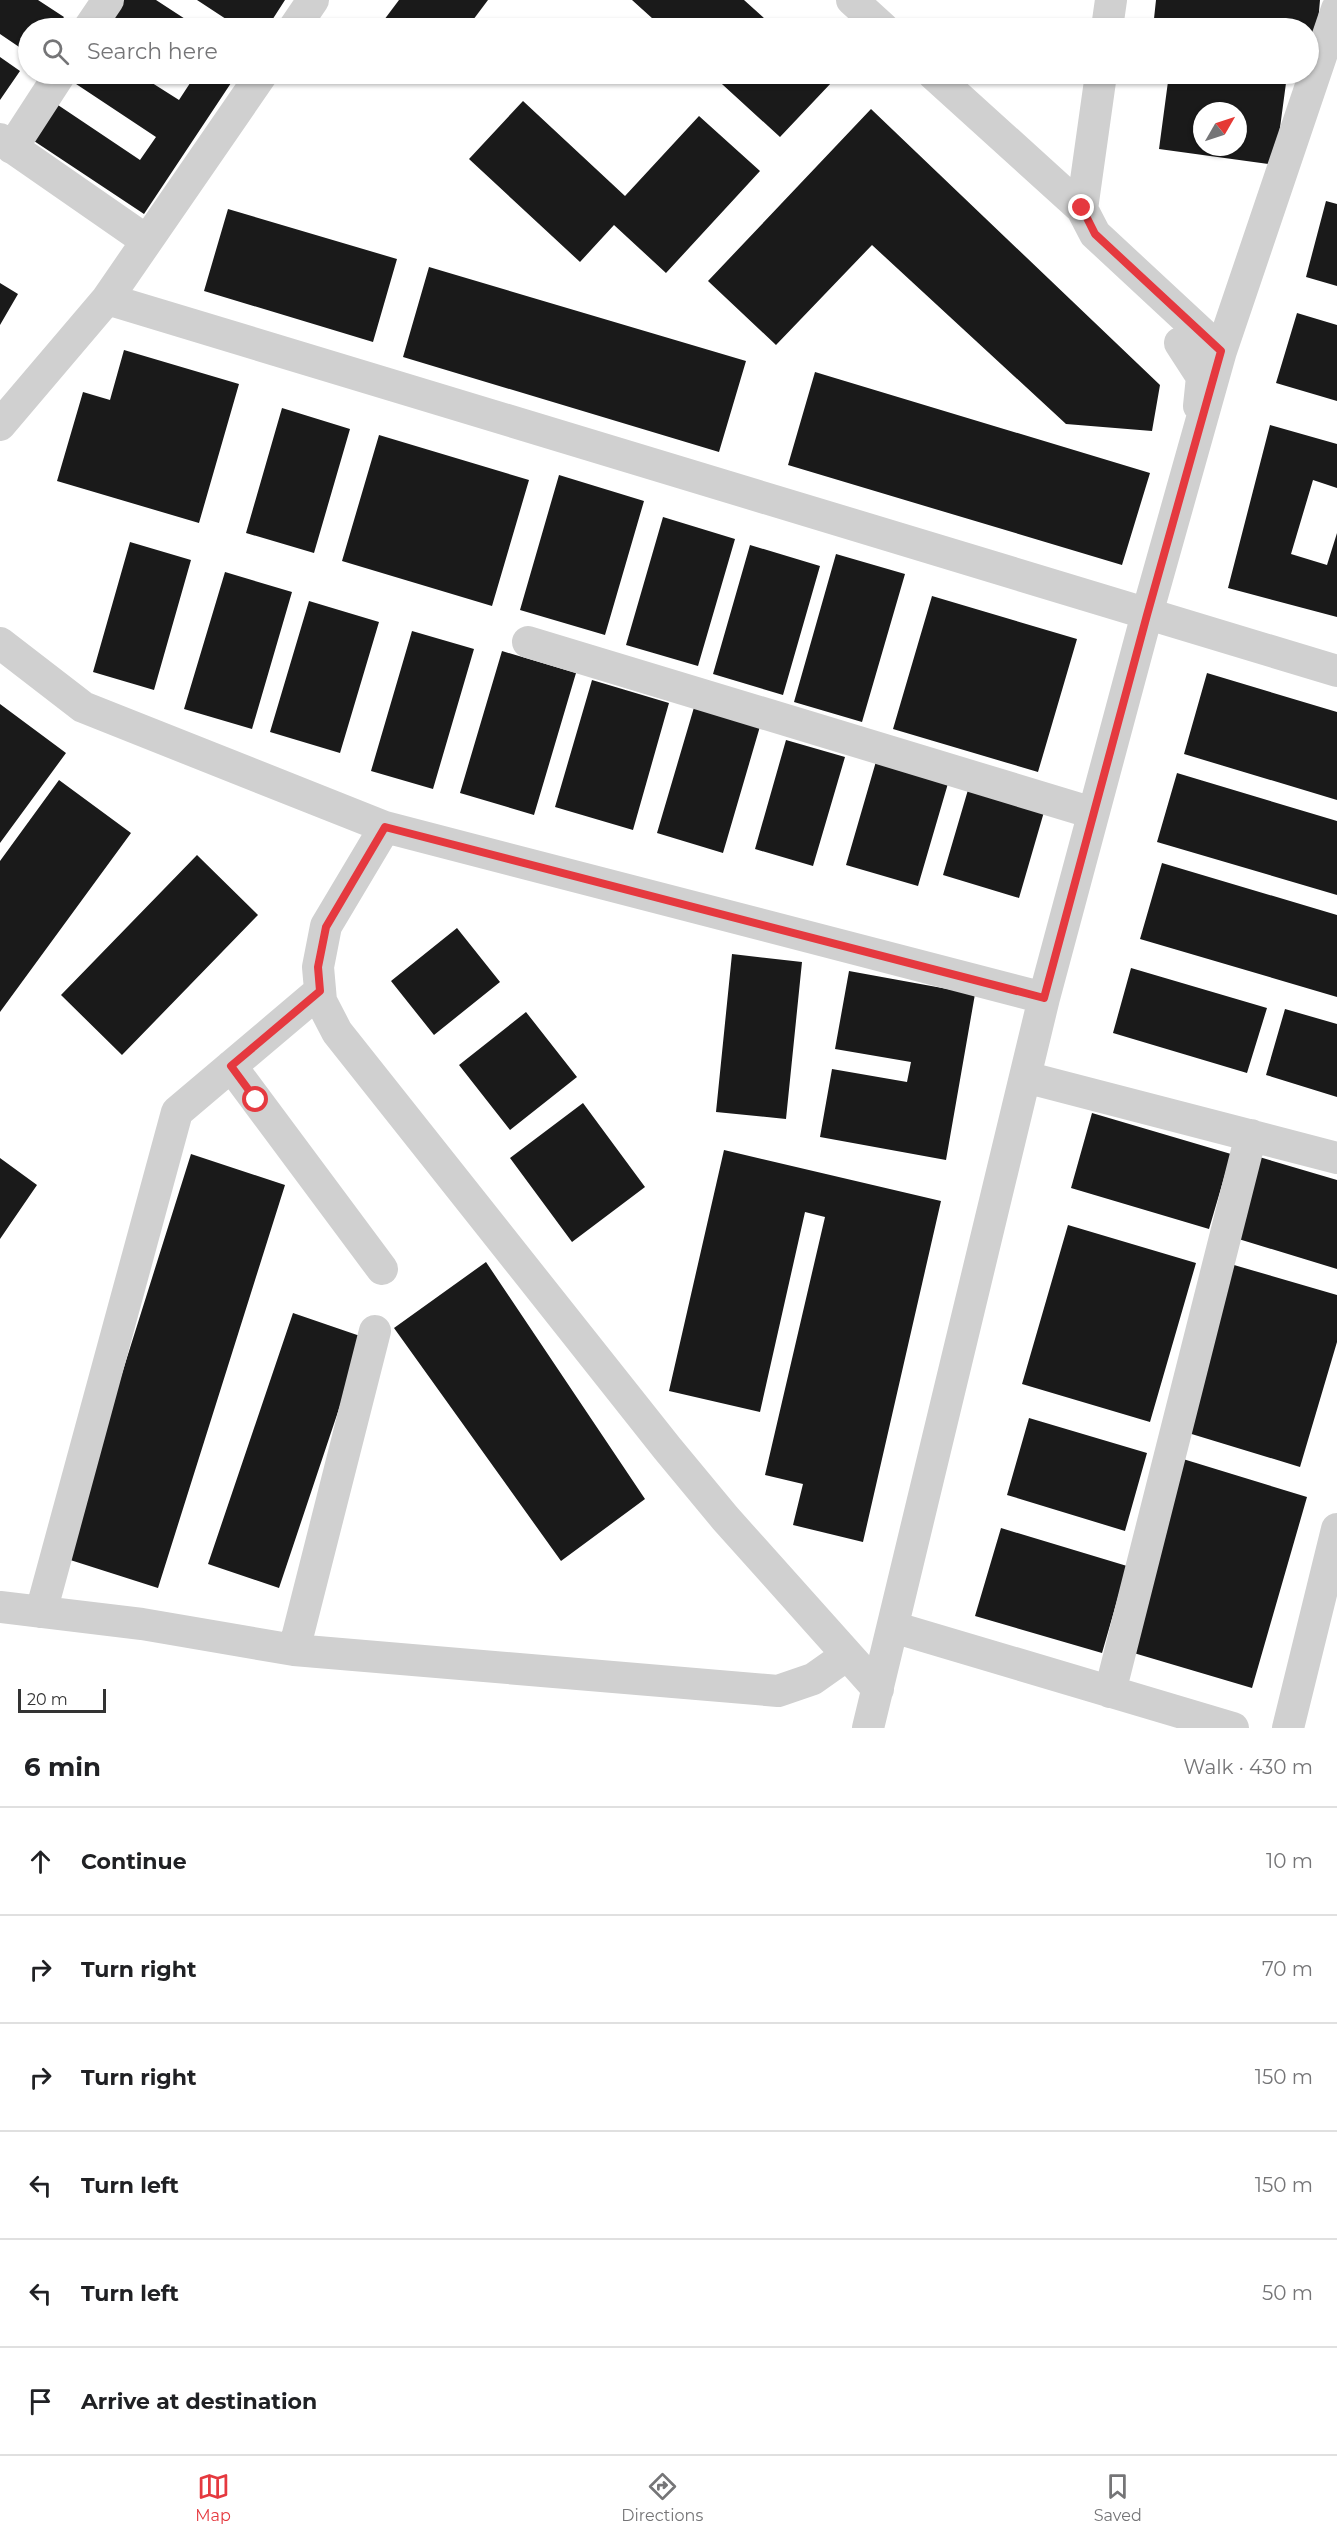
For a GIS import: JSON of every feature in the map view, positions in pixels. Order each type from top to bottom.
[{"type":"street","points":[[96,18],[108,0]]},
{"type":"street","points":[[301,18],[313,0]]},
{"type":"street","points":[[852,0],[872,18]]},
{"type":"street","points":[[1108,18],[1111,0]]},
{"type":"street","points":[[1319,62],[1337,9]]},
{"type":"street","points":[[52,84],[6,143],[147,241]]},
{"type":"street","points":[[0,425],[107,299],[255,84]]},
{"type":"street","points":[[944,84],[1082,208],[1095,234],[1221,351]]},
{"type":"street","points":[[1082,208],[1100,84]]},
{"type":"street","points":[[868,1728],[1044,998],[1147,615],[1221,351],[1312,84]]},
{"type":"street","points":[[107,299],[1337,671]]},
{"type":"street","points":[[1180,343],[1202,377],[1197,437]]},
{"type":"street","points":[[528,642],[1094,813]]},
{"type":"street","points":[[0,643],[83,707],[385,827],[1044,998]]},
{"type":"street","points":[[385,827],[326,927],[318,967],[321,1001],[337,1032],[599,1365],[725,1518],[878,1689]]},
{"type":"street","points":[[41,1612],[177,1112],[320,991]]},
{"type":"street","points":[[231,1066],[382,1269]]},
{"type":"street","points":[[1025,1077],[1337,1158]]},
{"type":"street","points":[[1110,1692],[1251,1135]]},
{"type":"street","points":[[294,1650],[375,1331]]},
{"type":"street","points":[[1288,1728],[1337,1529]]},
{"type":"street","points":[[0,1607],[142,1624],[294,1650],[778,1691],[813,1679],[847,1654]]},
{"type":"street","points":[[893,1628],[1233,1728]]},
{"type":"building","points":[[0,0],[38,0],[64,17],[18,18],[18,46],[0,34]]},
{"type":"building","points":[[119,0],[156,0],[184,18],[107,18]]},
{"type":"building","points":[[197,0],[285,0],[273,18],[224,18]]},
{"type":"building","points":[[399,0],[488,0],[474,18],[386,18]]},
{"type":"building","points":[[632,0],[744,0],[764,18],[652,18]]},
{"type":"building","points":[[1156,0],[1320,0],[1318,18],[1154,18]]},
{"type":"building","points":[[0,57],[18,70],[18,74],[0,100]]},
{"type":"building","points":[[76,84],[154,84],[179,100],[189,84],[230,84],[144,214],[28,137],[52,101],[140,160],[156,137]]},
{"type":"building","points":[[722,84],[830,84],[780,137]]},
{"type":"building","points":[[1168,84],[1286,84],[1275,165],[1210,156],[1247,156],[1247,102],[1193,102],[1193,154],[1159,149]]},
{"type":"building","points":[[523,101],[625,196],[699,116],[760,171],[666,273],[614,225],[580,262],[469,159]]},
{"type":"building","points":[[871,109],[1160,385],[1152,431],[1066,424],[872,245],[776,345],[708,281]]},
{"type":"building","points":[[1326,201],[1337,204],[1337,286],[1306,277]]},
{"type":"building","points":[[228,209],[397,259],[373,342],[204,291]]},
{"type":"building","points":[[429,267],[746,361],[719,452],[403,357]]},
{"type":"building","points":[[0,283],[18,294],[0,325]]},
{"type":"building","points":[[1297,313],[1337,325],[1337,401],[1276,383]]},
{"type":"building","points":[[124,350],[239,384],[199,523],[57,481],[83,392],[110,400]]},
{"type":"building","points":[[815,372],[1150,473],[1122,565],[788,465]]},
{"type":"building","points":[[282,408],[350,429],[314,553],[246,533]]},
{"type":"building","points":[[1270,425],[1337,444],[1337,488],[1313,480],[1291,554],[1327,565],[1337,533],[1337,617],[1228,588]]},
{"type":"building","points":[[379,435],[529,480],[492,606],[342,561]]},
{"type":"building","points":[[559,475],[644,501],[605,635],[520,610]]},
{"type":"building","points":[[663,517],[735,539],[698,666],[626,645]]},
{"type":"building","points":[[130,542],[191,560],[154,690],[93,672]]},
{"type":"building","points":[[750,545],[820,566],[783,695],[713,674]]},
{"type":"building","points":[[836,554],[905,574],[862,722],[794,702]]},
{"type":"building","points":[[225,572],[292,592],[252,729],[184,709]]},
{"type":"building","points":[[932,596],[1077,639],[1038,772],[893,729]]},
{"type":"building","points":[[309,601],[379,622],[340,753],[270,732]]},
{"type":"building","points":[[412,631],[474,649],[433,789],[371,771]]},
{"type":"building","points":[[502,651],[576,673],[534,815],[460,793]]},
{"type":"building","points":[[1207,673],[1337,712],[1337,800],[1184,754]]},
{"type":"building","points":[[592,680],[669,703],[633,830],[555,807]]},
{"type":"building","points":[[0,704],[66,753],[0,843]]},
{"type":"building","points":[[695,704],[761,723],[723,853],[657,833]]},
{"type":"building","points":[[786,740],[845,757],[813,866],[755,849]]},
{"type":"building","points":[[877,758],[949,780],[918,886],[846,865]]},
{"type":"building","points":[[1177,773],[1337,821],[1337,895],[1157,842]]},
{"type":"building","points":[[59,780],[131,833],[0,1012],[0,861]]},
{"type":"building","points":[[970,783],[1046,805],[1019,898],[943,875]]},
{"type":"building","points":[[197,855],[258,915],[122,1055],[61,995]]},
{"type":"building","points":[[1162,863],[1337,915],[1337,997],[1140,939]]},
{"type":"building","points":[[457,928],[500,982],[434,1035],[391,981]]},
{"type":"building","points":[[732,954],[802,962],[786,1119],[716,1112]]},
{"type":"building","points":[[1131,968],[1267,1008],[1247,1073],[1113,1033]]},
{"type":"building","points":[[849,971],[975,994],[946,1160],[820,1137],[832,1069],[907,1082],[911,1062],[835,1049]]},
{"type":"building","points":[[1285,1009],[1337,1024],[1337,1097],[1266,1075]]},
{"type":"building","points":[[526,1012],[577,1077],[510,1130],[459,1065]]},
{"type":"building","points":[[583,1103],[645,1187],[572,1242],[510,1158]]},
{"type":"building","points":[[1092,1113],[1231,1154],[1209,1229],[1071,1188]]},
{"type":"building","points":[[724,1150],[941,1201],[863,1542],[793,1525],[803,1484],[765,1475],[825,1217],[805,1212],[760,1412],[669,1391]]},
{"type":"building","points":[[191,1154],[285,1185],[158,1588],[64,1558]]},
{"type":"building","points":[[1256,1156],[1337,1180],[1337,1269],[1232,1237]]},
{"type":"building","points":[[0,1158],[37,1185],[0,1239]]},
{"type":"building","points":[[1068,1225],[1196,1263],[1150,1422],[1022,1384]]},
{"type":"building","points":[[486,1262],[645,1499],[561,1561],[394,1328]]},
{"type":"building","points":[[1234,1265],[1337,1295],[1337,1342],[1300,1467],[1185,1432]]},
{"type":"building","points":[[293,1313],[363,1337],[279,1588],[208,1564]]},
{"type":"building","points":[[1029,1418],[1147,1453],[1125,1531],[1007,1495]]},
{"type":"building","points":[[1183,1459],[1307,1497],[1252,1688],[1127,1651]]},
{"type":"building","points":[[1001,1528],[1127,1566],[1102,1653],[975,1616]]},
{"type":"route","points":[[256,1100],[231,1066],[320,991],[318,967],[326,927],[385,827],[1044,998],[1221,351],[1095,234],[1082,208]]}]
